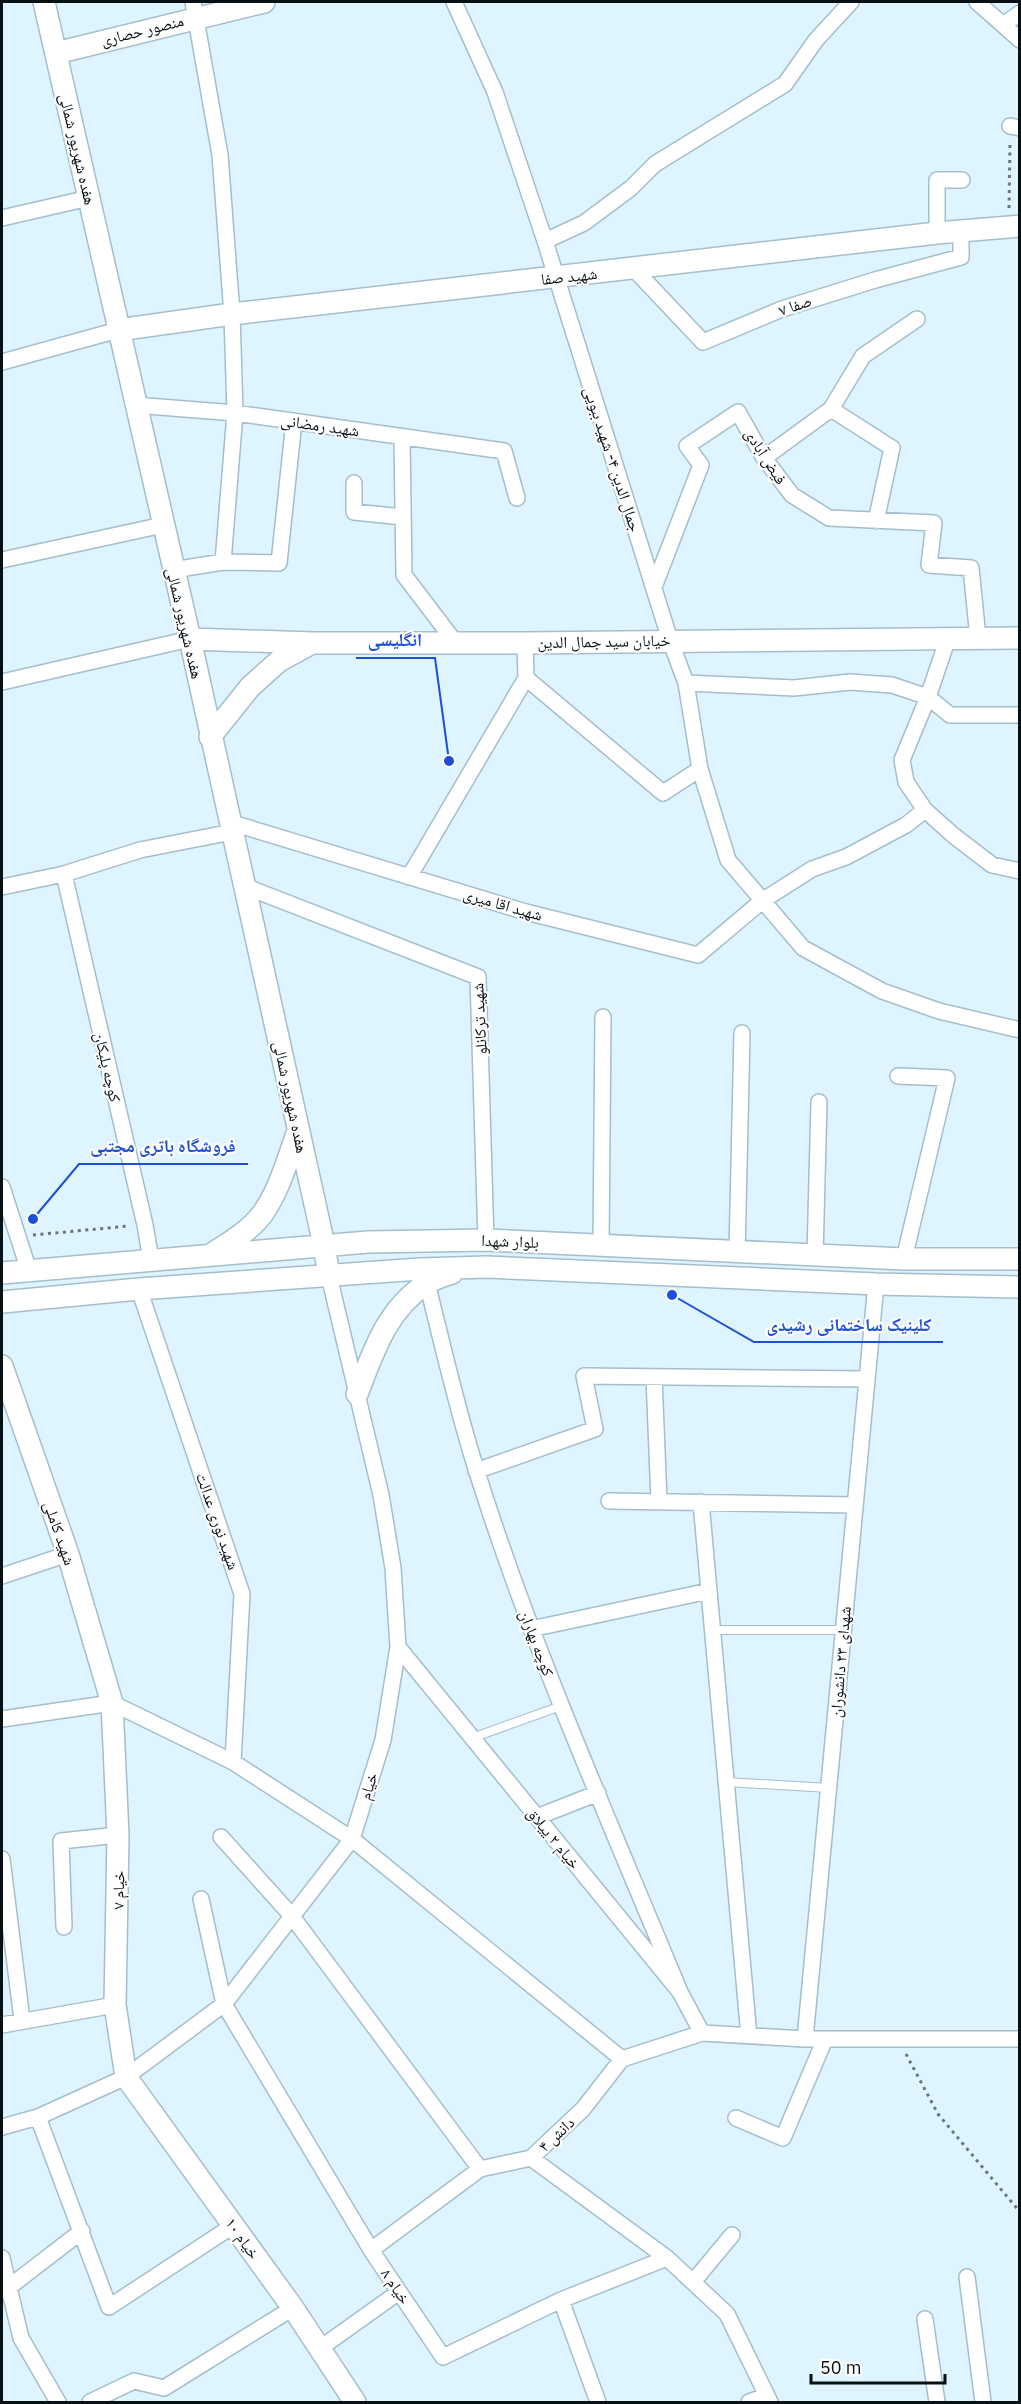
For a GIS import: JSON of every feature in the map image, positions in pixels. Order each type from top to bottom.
[{"type":"main road","name":"هفده شهریور شمالی","points":[[44,2],[172,570],[190,639],[329,1276]]},
{"type":"main road","name":"منصور حصاری","points":[[56,53],[195,9],[260,2]]},
{"type":"main road","name":"شهید صفا","points":[[118,330],[232,314],[937,233],[1014,227]]},
{"type":"main road","name":"خیابان سید جمال الدین","points":[[190,639],[313,643],[525,643],[1020,638]]},
{"type":"main road","points":[[210,737],[235,704],[257,681],[279,661],[313,643]]},
{"type":"main road","points":[[211,1255],[245,1232],[263,1213],[278,1183],[298,1131]]},
{"type":"main road","name":"بلوار شهدا","points":[[2,1273],[368,1242],[486,1240],[815,1256],[1020,1259]]},
{"type":"main road","points":[[357,1394],[381,1332],[402,1304],[431,1276],[432,1248],[440,1241]]},
{"type":"main road","points":[[244,1252],[251,1269],[245,1282]]},
{"type":"main road","name":"بلوار شهدا","points":[[2,1302],[139,1289],[329,1276],[431,1276],[462,1268],[876,1284],[1020,1287]]},
{"type":"main road","name":"شهید کاملی","points":[[2,1365],[68,1554],[112,1703]]},
{"type":"main road","name":"خیام ۷","points":[[112,1703],[118,1835],[115,2005],[126,2077]]},
{"type":"main road","name":"خیام ۱۰","points":[[126,2077],[293,2308],[355,2403]]},
{"type":"street","name":"جمال الدین ۴- شهید ببویی","points":[[454,2],[495,92],[545,241],[670,640],[686,683],[700,769],[728,860],[803,948],[882,991],[939,1011],[1020,1030]]},
{"type":"street","points":[[545,241],[584,223],[631,188],[655,164],[785,84],[816,40],[851,2]]},
{"type":"street","points":[[977,2],[1020,40]]},
{"type":"street","points":[[195,9],[220,155],[232,314],[235,413],[223,562]]},
{"type":"street","points":[[1003,25],[1020,12]]},
{"type":"street","points":[[937,233],[937,180],[962,180]]},
{"type":"street","points":[[2,218],[88,198]]},
{"type":"street","name":"صفا ۷","points":[[634,269],[703,342],[782,309],[875,280],[962,257],[961,231]]},
{"type":"street","points":[[764,458],[831,409],[863,356],[917,318]]},
{"type":"street","points":[[2,362],[118,330]]},
{"type":"street","name":"شهید رمضانی","points":[[135,405],[235,413],[504,451],[517,498]]},
{"type":"street","points":[[831,409],[892,448],[876,520]]},
{"type":"street","name":"فیض آبادی","points":[[654,587],[701,465],[687,446],[738,412],[764,458],[792,495],[829,518],[934,523],[928,565],[971,568],[978,638]]},
{"type":"street","points":[[172,570],[223,562],[279,563],[294,421]]},
{"type":"street","points":[[402,437],[404,575],[455,642]]},
{"type":"street","points":[[354,483],[354,512],[403,517]]},
{"type":"street","points":[[2,560],[162,525]]},
{"type":"street","points":[[948,638],[928,698],[902,760],[906,782],[925,810],[953,835],[993,865],[1020,871]]},
{"type":"street","points":[[2,682],[190,639]]},
{"type":"street","points":[[409,877],[526,678],[525,643]]},
{"type":"street","points":[[526,678],[663,793],[700,769]]},
{"type":"street","points":[[686,683],[794,688],[850,682],[892,685],[928,698],[950,716],[1020,715]]},
{"type":"street","points":[[762,901],[812,869],[846,857],[906,825],[925,810]]},
{"type":"street","points":[[2,887],[64,874],[140,850],[231,827]]},
{"type":"street","name":"شهید اقا میری","points":[[231,827],[526,912],[698,955],[762,901]]},
{"type":"street","name":"کوچه پلیکان","points":[[64,874],[145,1225],[151,1260]]},
{"type":"street","name":"شهید ترکانلو","points":[[244,886],[478,977],[486,1240]]},
{"type":"street","points":[[601,1245],[603,1017]]},
{"type":"street","points":[[737,1253],[742,1033]]},
{"type":"street","points":[[898,1076],[947,1078],[904,1259]]},
{"type":"street","points":[[815,1256],[819,1102]]},
{"type":"street","points":[[2,1187],[29,1271]]},
{"type":"street","name":"خیام","points":[[2,2127],[38,2117],[126,2077],[224,2004],[352,1839],[383,1740],[399,1647],[393,1568],[382,1505],[329,1276]]},
{"type":"street","name":"کوچه بهاران","points":[[431,1276],[476,1471],[531,1629],[561,1706],[680,1992]]},
{"type":"street","name":"شهدای ۲۳ دانشوران","points":[[805,2039],[876,1284]]},
{"type":"street","name":"شهید نوری عدالت","points":[[139,1289],[243,1594],[233,1762]]},
{"type":"street","points":[[476,1471],[595,1429],[584,1376],[867,1379]]},
{"type":"street","points":[[654,1377],[658,1501]]},
{"type":"street","points":[[609,1500],[855,1505]]},
{"type":"street","points":[[701,1502],[749,2036]]},
{"type":"street","points":[[2,1576],[68,1554]]},
{"type":"street","points":[[531,1629],[709,1591]]},
{"type":"street","name":"خیام ۲ ییلاق","points":[[399,1647],[680,1992],[702,2033]]},
{"type":"street","points":[[2,1719],[112,1703],[233,1762],[352,1839],[622,2059],[702,2033],[805,2039],[1020,2039]]},
{"type":"street","points":[[537,1817],[598,1793]]},
{"type":"street","points":[[64,1927],[61,1841],[118,1835]]},
{"type":"street","points":[[221,1837],[291,1915],[480,2169]]},
{"type":"street","points":[[2,1864],[22,2020]]},
{"type":"street","name":"خیام ۸","points":[[201,1899],[224,2004],[371,2250],[443,2357],[561,2300],[667,2258]]},
{"type":"street","points":[[2,2025],[115,2005]]},
{"type":"street","points":[[736,2118],[783,2138],[825,2039]]},
{"type":"street","name":"دانش ۴","points":[[371,2250],[480,2169],[531,2158],[583,2109],[622,2059]]},
{"type":"street","points":[[38,2117],[109,2307],[234,2225]]},
{"type":"street","points":[[531,2158],[667,2258],[727,2314],[768,2399],[750,2403]]},
{"type":"street","points":[[5,2290],[82,2231]]},
{"type":"street","points":[[693,2282],[732,2235]]},
{"type":"street","points":[[2,2258],[5,2290],[21,2338],[58,2403]]},
{"type":"street","points":[[967,2277],[983,2403]]},
{"type":"street","points":[[320,2349],[399,2292]]},
{"type":"street","points":[[561,2300],[598,2403]]},
{"type":"street","points":[[90,2403],[134,2381],[164,2388],[293,2308]]},
{"type":"street","points":[[926,2319],[937,2403]]},
{"type":"lane","points":[[712,1629],[843,1630]]},
{"type":"lane","points":[[472,1738],[561,1706]]},
{"type":"lane","points":[[726,1782],[829,1788]]},
{"type":"path","points":[[1014,227],[1015,127]]},
{"type":"path","points":[[17,1236],[145,1225]]},
{"type":"path","points":[[898,2039],[938,2114],[1020,2212]]},
{"type":"place","name":"انگلیسی","points":[[449,761]]},
{"type":"place","name":"فروشگاه باتری مجتبی","points":[[33,1219]]},
{"type":"place","name":"کلینیک ساختمانی رشیدی","points":[[672,1295]]}]
